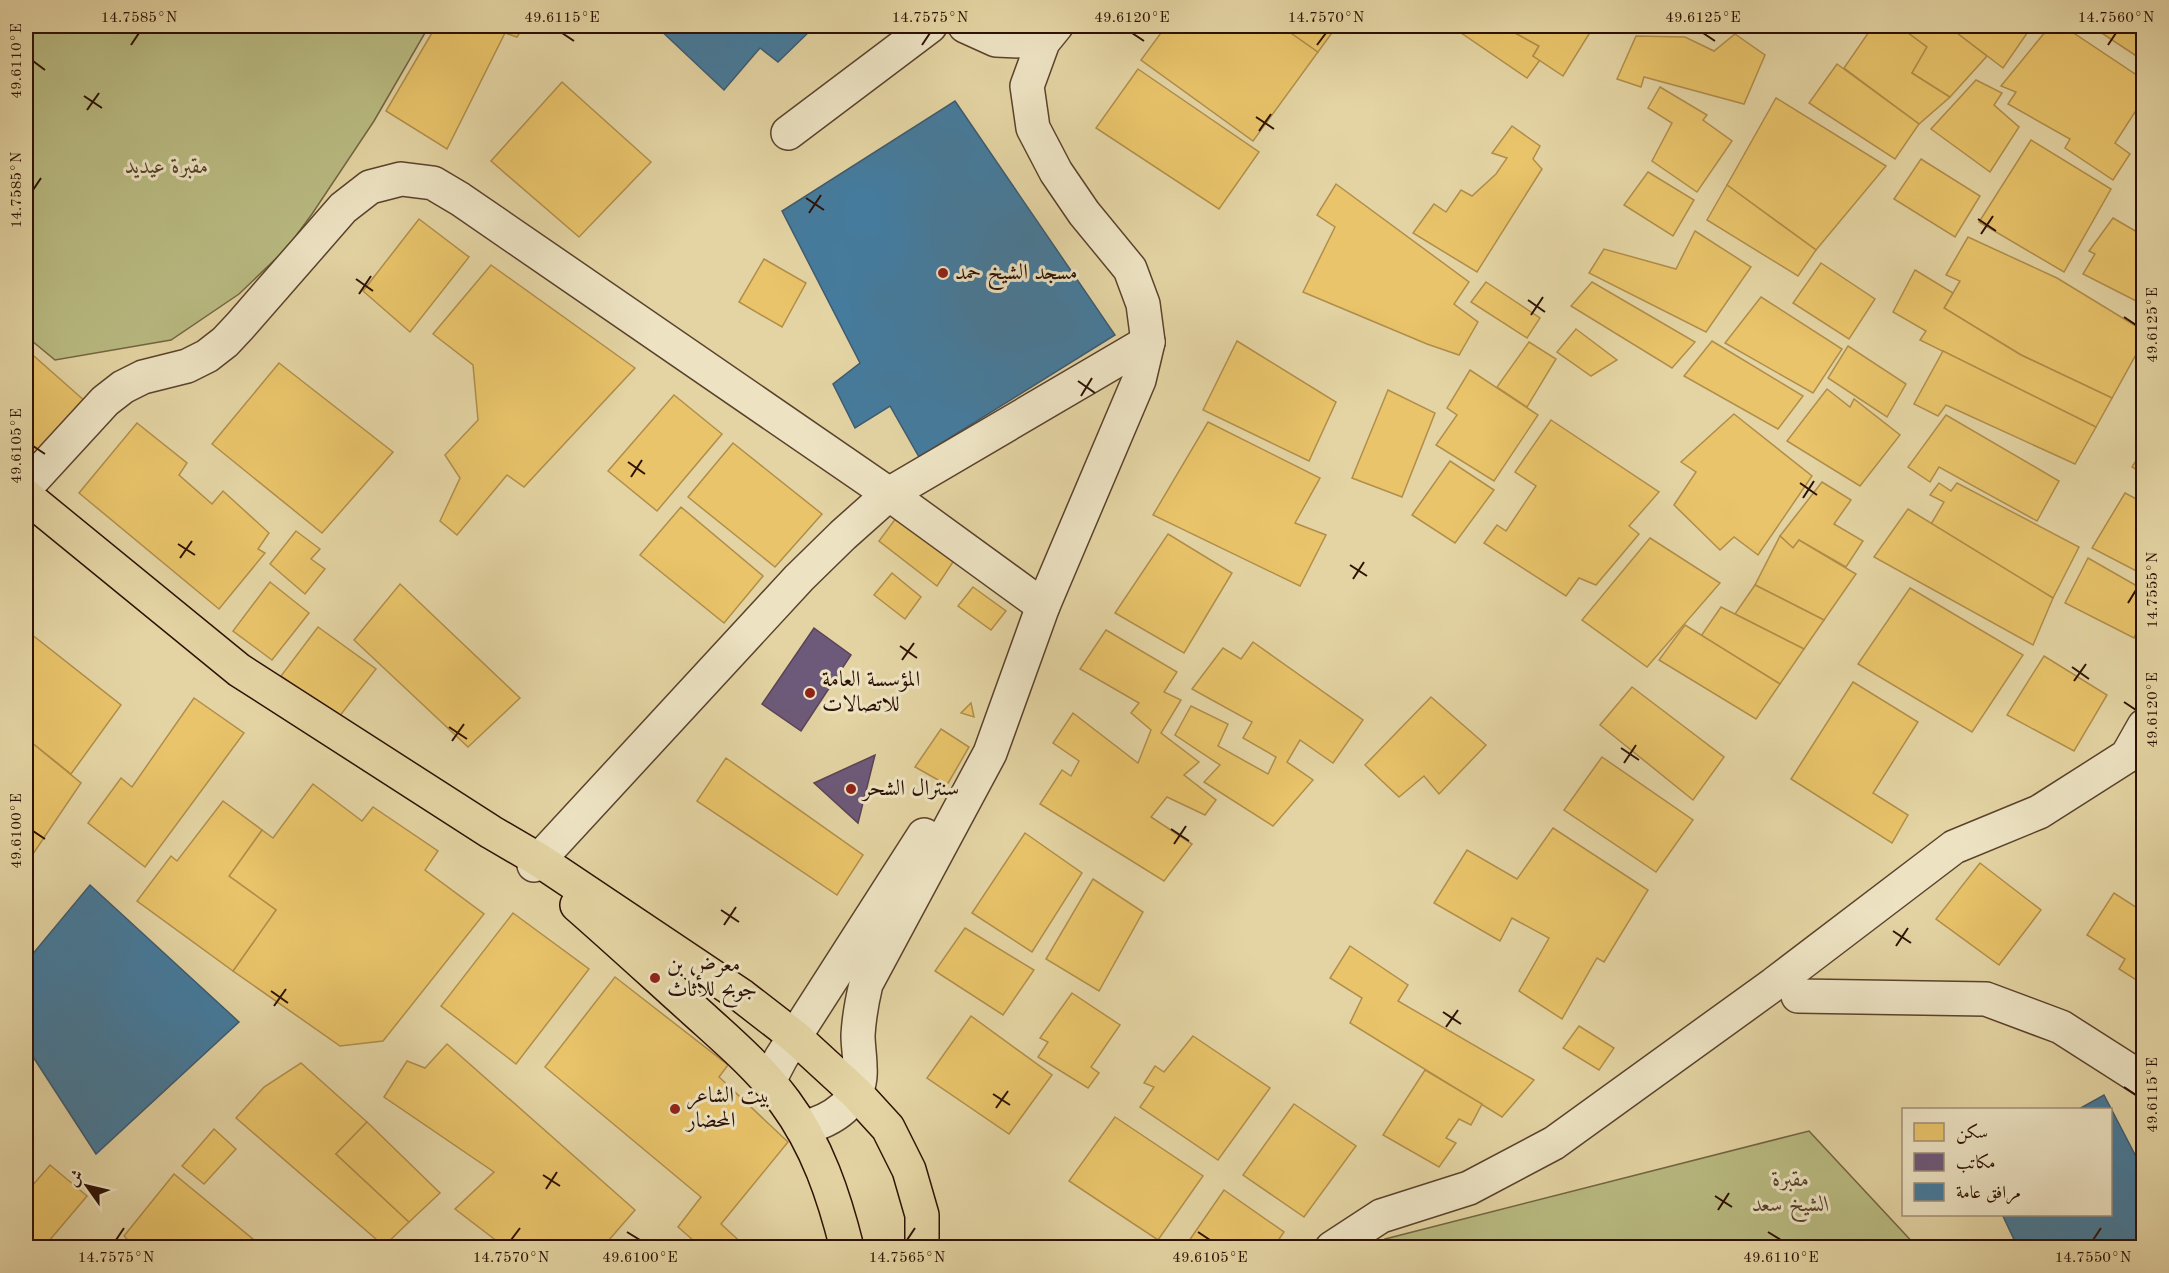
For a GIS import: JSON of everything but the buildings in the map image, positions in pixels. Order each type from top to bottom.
[{"type":"main road","points":[[26,496],[238,670],[742,996],[795,1037],[856,1093],[888,1128],[909,1170],[921,1215],[922,1248]]},
{"type":"main road","points":[[537,863],[769,1081],[801,1128],[822,1166],[837,1207],[847,1248]]},
{"type":"street","points":[[788,133],[930,26]]},
{"type":"street","points":[[801,1128],[832,1117],[846,1106],[856,1093],[860,1067],[859,1019],[866,984],[990,753],[1044,606],[1139,380],[1148,342],[1143,304],[1130,269],[1056,172],[1033,128],[1027,86],[1049,34],[996,40],[965,26]]},
{"type":"street","points":[[26,487],[105,401],[123,387],[143,377],[187,366],[216,349],[240,327],[343,208],[370,188],[400,179],[433,183],[460,200],[890,494],[1044,606]]},
{"type":"street","points":[[537,863],[799,578],[890,494],[1148,342]]},
{"type":"street","points":[[769,1081],[1013,694]]},
{"type":"street","points":[[1332,1248],[1382,1216],[1469,1188],[1554,1143],[1774,984],[1954,847],[2039,812],[2127,756],[2144,726]]},
{"type":"street","points":[[1798,996],[1986,999],[2061,1027],[2144,1080]]},
{"type":"green space","name":"مقبرة عيديد","points":[[26,26],[429,26],[374,121],[312,214],[287,248],[239,294],[171,340],[55,360],[26,336]]},
{"type":"green space","name":"مقبرة الشيخ سعد","points":[[1809,1131],[1917,1247],[1374,1247],[1385,1239]]},
{"type":"place","name":"مسجد الشيخ حمد","points":[[943,273]]},
{"type":"place","name":"المؤسسة العامة للاتصالات","points":[[810,693]]},
{"type":"place","name":"سنترال الشحر","points":[[851,789]]},
{"type":"place","name":"معرض بن جوبح للأثاث","points":[[655,978]]},
{"type":"place","name":"بيت الشاعر المحضار","points":[[675,1109]]}]
